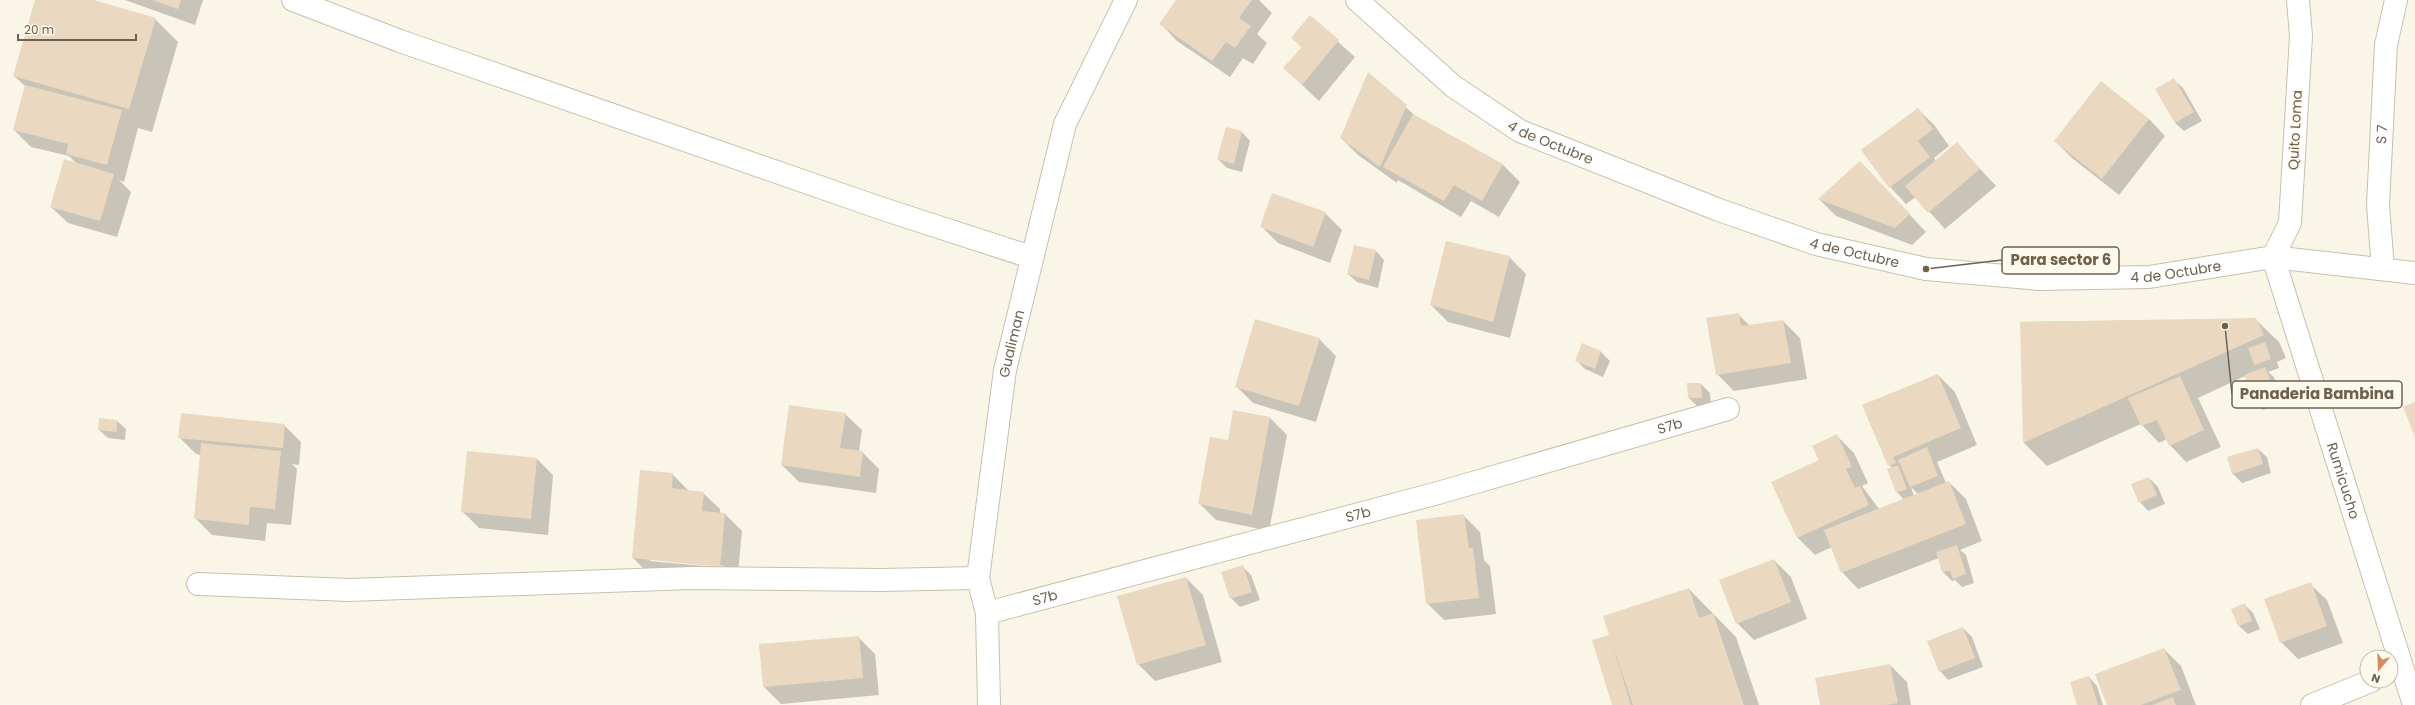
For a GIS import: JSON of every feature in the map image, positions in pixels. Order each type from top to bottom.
[{"type":"street","points":[[293,0],[400,41],[883,209],[1031,257]]},
{"type":"street","name":"Gualiman","points":[[989,705],[987,613],[978,578],[1005,370],[1064,124],[1126,0]]},
{"type":"street","name":"4 de Octubre","points":[[1357,0],[1454,86],[1520,131],[1719,210],[1816,244],[1926,269],[2039,279],[2149,277],[2273,257],[2415,273]]},
{"type":"street","name":"Quito Loma","points":[[2273,257],[2290,223],[2301,36],[2298,0]]},
{"type":"street","name":"S 7","points":[[2382,269],[2378,205],[2386,45],[2396,0]]},
{"type":"street","name":"Rumicucho","points":[[2273,257],[2391,649]]},
{"type":"street","name":"S7b","points":[[987,613],[1438,493],[1728,409]]},
{"type":"street","points":[[198,584],[349,590],[692,578],[881,580],[978,578]]},
{"type":"street","name":"Rumicucho","points":[[2399,674],[2414,705]]},
{"type":"street","points":[[2312,705],[2359,686]]},
{"type":"building","points":[[35,0],[94,0],[156,18],[129,109],[13,76]]},
{"type":"building","points":[[152,0],[181,0],[178,9]]},
{"type":"building","points":[[1176,0],[1252,0],[1239,18],[1251,26],[1235,48],[1226,42],[1212,61],[1159,24]]},
{"type":"building","points":[[1310,15],[1339,40],[1302,85],[1283,68],[1302,47],[1291,38]]},
{"type":"building","points":[[1368,72],[1407,105],[1380,167],[1340,138]]},
{"type":"building","points":[[2174,78],[2194,112],[2175,123],[2155,89]]},
{"type":"building","points":[[2101,81],[2149,119],[2102,179],[2054,141]]},
{"type":"building","points":[[25,85],[122,110],[107,165],[66,154],[68,144],[13,130]]},
{"type":"building","points":[[1918,108],[1933,129],[1918,141],[1930,157],[1889,188],[1861,150]]},
{"type":"building","points":[[1413,114],[1503,164],[1482,201],[1454,185],[1444,201],[1383,167]]},
{"type":"building","points":[[1226,127],[1242,131],[1234,164],[1217,159]]},
{"type":"building","points":[[1957,142],[1980,169],[1928,213],[1905,186]]},
{"type":"building","points":[[64,159],[114,174],[100,221],[50,207]]},
{"type":"building","points":[[1860,161],[1910,214],[1895,228],[1818,199]]},
{"type":"building","points":[[1272,193],[1326,212],[1313,247],[1260,227]]},
{"type":"building","points":[[1446,241],[1510,256],[1493,322],[1430,305]]},
{"type":"building","points":[[1354,245],[1376,250],[1369,280],[1347,274]]},
{"type":"building","points":[[1739,313],[1741,326],[1783,320],[1791,363],[1716,375],[1706,318]]},
{"type":"building","points":[[2256,318],[2264,335],[2023,443],[2020,322]]},
{"type":"building","points":[[1255,319],[1320,338],[1299,406],[1235,387]]},
{"type":"building","points":[[2265,342],[2271,359],[2254,365],[2248,348]]},
{"type":"building","points":[[1582,343],[1601,351],[1595,369],[1575,361]]},
{"type":"building","points":[[2265,367],[2275,393],[2254,401],[2244,375]]},
{"type":"building","points":[[1938,374],[1961,428],[1893,457],[1896,463],[1888,466],[1862,405]]},
{"type":"building","points":[[2180,376],[2204,430],[2169,446],[2157,420],[2141,426],[2128,398]]},
{"type":"building","points":[[1687,383],[1701,383],[1702,398],[1688,398]]},
{"type":"building","points":[[2415,402],[2415,437],[2403,407]]},
{"type":"building","points":[[789,405],[846,413],[840,448],[863,451],[860,477],[781,465]]},
{"type":"building","points":[[1233,410],[1270,417],[1252,515],[1198,504],[1210,437],[1228,440]]},
{"type":"building","points":[[181,413],[285,424],[283,448],[178,438]]},
{"type":"building","points":[[99,418],[117,420],[117,432],[98,430]]},
{"type":"building","points":[[1837,434],[1852,467],[1846,469],[1855,488],[1860,486],[1869,505],[1797,538],[1771,482],[1819,460],[1812,446]]},
{"type":"building","points":[[201,443],[281,451],[275,509],[250,507],[249,525],[194,519]]},
{"type":"building","points":[[1927,447],[1938,476],[1910,487],[1898,460]]},
{"type":"building","points":[[2258,448],[2263,464],[2232,474],[2227,457]]},
{"type":"building","points":[[467,451],[537,458],[531,519],[461,512]]},
{"type":"building","points":[[1898,465],[1907,489],[1896,493],[1887,469]]},
{"type":"building","points":[[640,470],[673,473],[672,488],[704,492],[702,511],[725,513],[720,567],[632,558]]},
{"type":"building","points":[[2149,477],[2157,495],[2139,503],[2131,484]]},
{"type":"building","points":[[1949,481],[1966,524],[1841,573],[1824,530]]},
{"type":"building","points":[[1464,514],[1469,548],[1473,548],[1479,598],[1426,604],[1416,520]]},
{"type":"building","points":[[1957,545],[1966,574],[1953,579],[1950,571],[1942,572],[1936,552]]},
{"type":"building","points":[[1774,559],[1791,602],[1736,624],[1719,580]]},
{"type":"building","points":[[1243,565],[1252,592],[1230,599],[1221,572]]},
{"type":"building","points":[[1186,577],[1206,645],[1137,665],[1117,596]]},
{"type":"building","points":[[2311,582],[2327,626],[2280,643],[2264,599]]},
{"type":"building","points":[[1689,588],[1699,618],[1713,613],[1744,705],[1633,705],[1612,644],[1631,705],[1612,705],[1592,640],[1609,635],[1603,616]]},
{"type":"building","points":[[2245,603],[2252,621],[2238,626],[2231,609]]},
{"type":"building","points":[[1963,627],[1975,658],[1939,672],[1927,641]]},
{"type":"building","points":[[859,636],[863,678],[763,687],[759,644]]},
{"type":"building","points":[[2164,648],[2181,690],[2141,705],[2107,705],[2095,674]]},
{"type":"building","points":[[1890,664],[1898,703],[1886,705],[1820,705],[1815,678]]},
{"type":"building","points":[[2089,676],[2098,705],[2077,705],[2070,682]]},
{"type":"building","points":[[2173,697],[2176,705],[2152,705]]},
{"type":"place","name":"Para sector 6","points":[[1926,269]]},
{"type":"place","name":"Panaderia Bambina","points":[[2225,326]]}]
